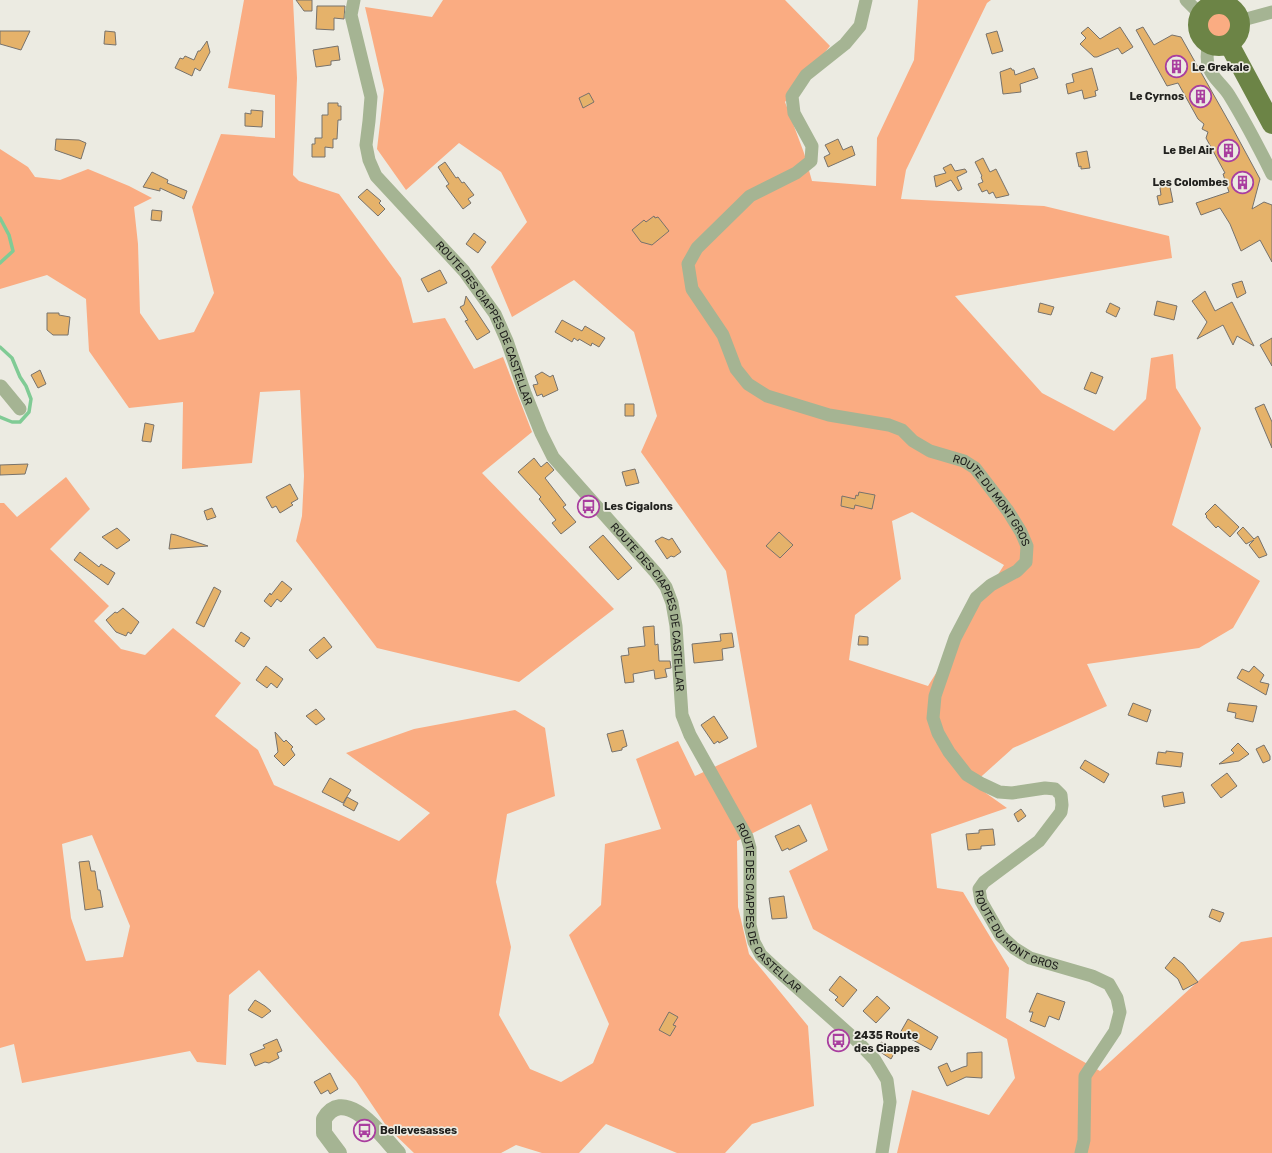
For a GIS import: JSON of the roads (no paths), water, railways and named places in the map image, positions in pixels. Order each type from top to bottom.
[{"type":"main road","points":[[1212,7],[1229,7],[1234,10],[1239,21],[1239,32],[1233,41],[1229,44],[1219,46],[1209,43],[1204,39],[1200,34],[1198,27],[1199,21],[1212,7]]},
{"type":"main road","points":[[1229,44],[1272,124]]},
{"type":"street","name":"ROUTE DES CIAPPES DE CASTELLAR","points":[[354,0],[351,15],[370,96],[366,145],[369,160],[376,176],[464,271],[495,314],[507,341],[525,394],[541,433],[553,457],[656,573],[666,587],[672,603],[676,626],[682,715],[690,735],[747,837],[750,848],[750,925],[754,942],[761,955],[856,1040],[875,1060],[887,1080],[890,1102],[882,1153]]},
{"type":"street","name":"ROUTE DU MONT GROS","points":[[866,0],[860,26],[845,44],[806,75],[792,96],[794,113],[812,146],[811,161],[796,173],[750,196],[697,248],[688,264],[692,289],[723,335],[736,369],[748,384],[767,396],[829,416],[890,425],[902,430],[913,441],[930,451],[964,461],[975,468],[1008,511],[1021,532],[1027,546],[1026,562],[1017,571],[991,585],[976,598],[954,638],[935,696],[933,718],[938,733],[949,752],[968,775],[982,784],[999,792],[1012,793],[1045,788],[1055,789],[1061,795],[1061,812],[1039,841],[984,882],[979,889],[981,901],[1001,936],[1014,948],[1030,958],[1092,976],[1109,984],[1118,998],[1120,1012],[1115,1031],[1085,1076],[1084,1140],[1080,1153]]},
{"type":"street","points":[[1186,0],[1212,7]]},
{"type":"street","points":[[1239,21],[1272,12]]},
{"type":"street","points":[[1209,43],[1207,57],[1208,66],[1214,78],[1224,87],[1230,96],[1272,174]]},
{"type":"street","points":[[1,386],[20,410]]},
{"type":"street","points":[[339,1153],[324,1133],[324,1119],[331,1110],[342,1106],[356,1111],[364,1117],[398,1153]]},
{"type":"waterway","points":[[0,218],[9,235],[13,251],[0,263]]},
{"type":"waterway","points":[[0,347],[12,358],[31,399],[29,412],[20,422],[12,422],[0,417]]},
{"type":"place","name":"Le Grekale","points":[[1177,67]]},
{"type":"place","name":"Le Cyrnos","points":[[1200,96]]},
{"type":"place","name":"Le Bel Air","points":[[1229,150]]},
{"type":"place","name":"Les Colombes","points":[[1243,182]]},
{"type":"place","name":"Les Cigalons","points":[[588,506]]},
{"type":"place","name":"2435 Route des Ciappes","points":[[838,1041]]},
{"type":"place","name":"Bellevesasses","points":[[364,1130]]}]
